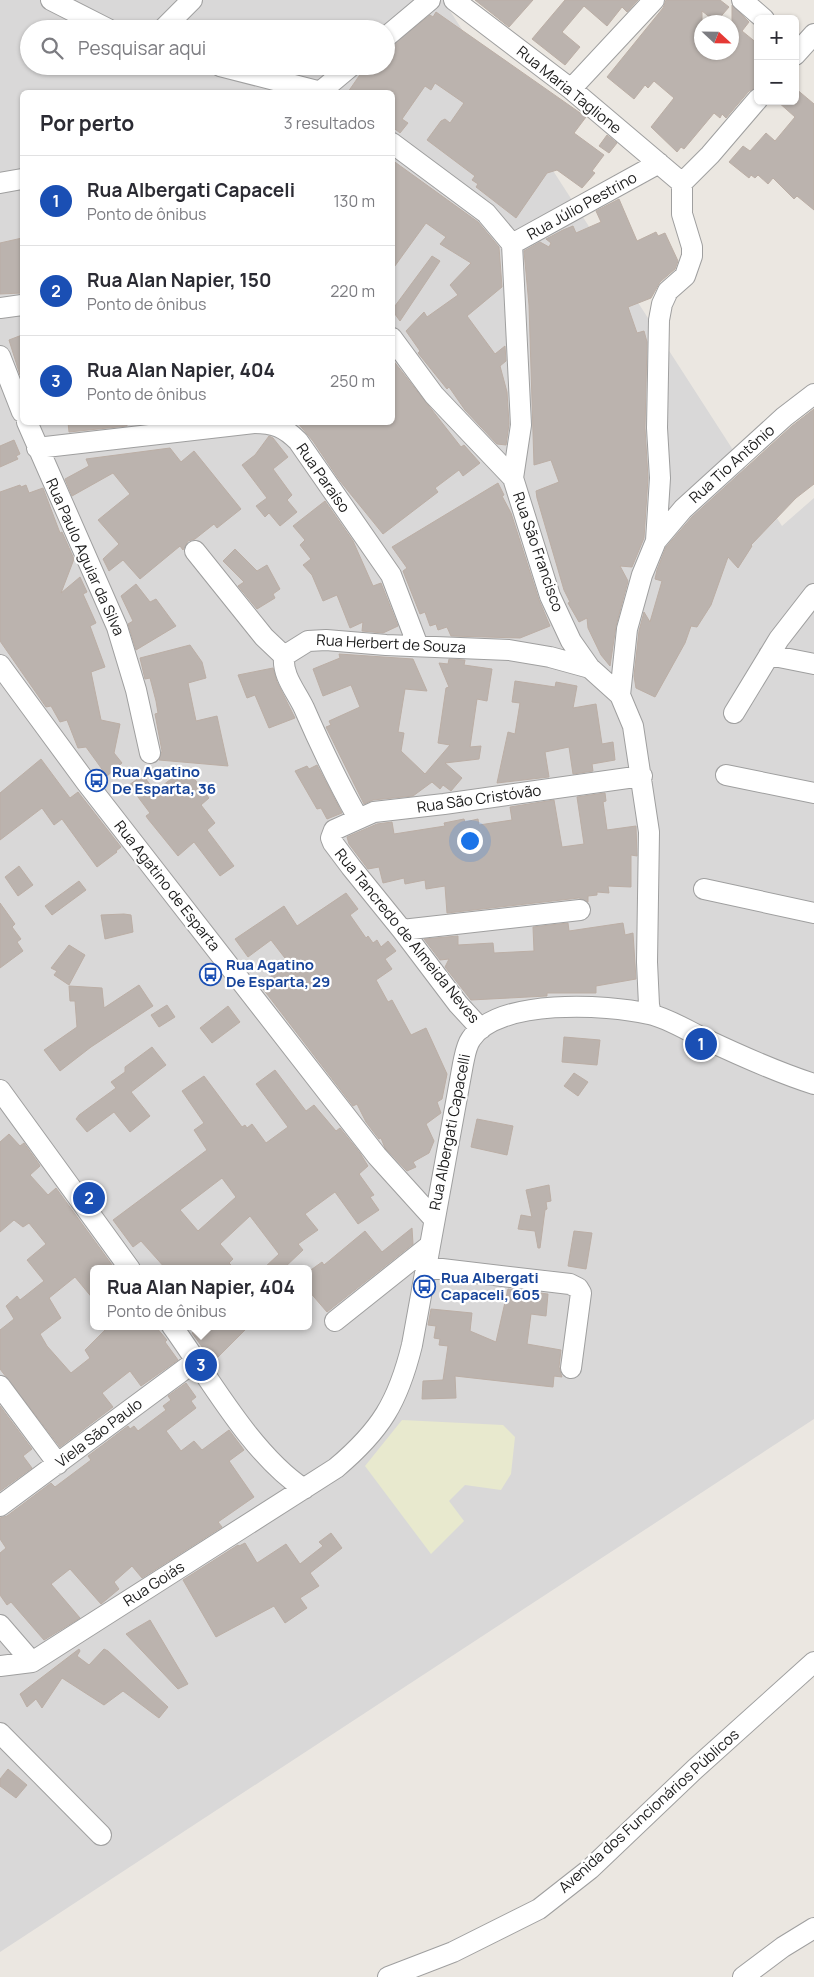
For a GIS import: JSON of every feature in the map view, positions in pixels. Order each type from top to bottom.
[{"type":"street","points":[[51,0],[90,20]]},
{"type":"street","points":[[172,20],[192,0]]},
{"type":"street","points":[[395,29],[430,0]]},
{"type":"street","name":"Rua Maria Taglione","points":[[454,0],[571,89],[682,183]]},
{"type":"street","points":[[571,89],[654,0]]},
{"type":"street","points":[[742,0],[759,15]]},
{"type":"street","points":[[255,75],[313,90]]},
{"type":"street","points":[[323,90],[341,75]]},
{"type":"street","points":[[620,695],[627,629],[642,575],[656,541],[660,478],[657,428],[659,320],[662,304],[668,291],[685,276],[692,256],[692,247],[682,214],[682,183],[710,155],[754,104]]},
{"type":"street","name":"Rua Júlio Pestrino","points":[[395,145],[486,213],[512,244],[659,163]]},
{"type":"street","points":[[0,183],[20,179]]},
{"type":"street","name":"Rua São Francisco","points":[[512,244],[520,425],[513,478],[550,596],[571,641],[590,668],[620,695],[633,726],[649,832],[647,962],[651,1014]]},
{"type":"street","points":[[0,308],[20,305]]},
{"type":"street","points":[[395,342],[434,395],[513,478]]},
{"type":"street","points":[[0,356],[20,407]]},
{"type":"street","name":"Rua Tio Antônio","points":[[656,541],[683,508],[784,417],[814,394]]},
{"type":"street","name":"Rua Paulo Aguiar da Silva","points":[[28,425],[117,626],[136,690],[150,753]]},
{"type":"street","name":"Rua Paraíso","points":[[37,448],[229,425]]},
{"type":"street","name":"Rua Paraíso","points":[[276,425],[286,429],[298,441],[391,575],[418,646]]},
{"type":"street","points":[[195,551],[264,637],[284,656],[283,666],[288,680],[298,695],[328,765],[358,818]]},
{"type":"street","points":[[734,713],[769,655],[814,594]]},
{"type":"street","name":"Rua Herbert de Souza","points":[[284,656],[308,641],[315,639],[509,650],[550,657],[590,668]]},
{"type":"street","points":[[769,655],[814,664]]},
{"type":"street","name":"Rua Agatino de Esparta","points":[[0,665],[86,782],[377,1156],[434,1219]]},
{"type":"street","name":"Rua São Cristóvão","points":[[333,843],[331,838],[334,830],[374,812],[642,776]]},
{"type":"street","points":[[726,776],[814,793]]},
{"type":"street","name":"Rua Tancredo de Almeida Neves","points":[[333,843],[458,1004],[481,1028]]},
{"type":"street","points":[[704,889],[814,913]]},
{"type":"street","points":[[402,930],[580,910]]},
{"type":"street","name":"Rua Albergati Capacelli","points":[[304,1488],[336,1468],[358,1450],[389,1412],[400,1387],[412,1345],[467,1047],[481,1028],[504,1016],[528,1011],[592,1006],[651,1014],[770,1069],[814,1084]]},
{"type":"street","points":[[0,1090],[127,1265]]},
{"type":"street","points":[[335,1321],[429,1246]]},
{"type":"street","points":[[425,1267],[570,1284],[578,1288],[581,1294],[571,1368]]},
{"type":"street","points":[[175,1330],[222,1398],[274,1466],[304,1488]]},
{"type":"street","name":"Viela São Paulo","points":[[0,1506],[197,1360]]},
{"type":"street","points":[[0,1386],[58,1464]]},
{"type":"street","name":"Rua Goiás","points":[[0,1666],[32,1662],[304,1488]]},
{"type":"street","points":[[0,1625],[32,1662]]},
{"type":"street","name":"Avenida dos Funcionários Públicos","points":[[388,1977],[453,1952],[539,1909],[590,1869],[695,1769],[814,1662]]},
{"type":"street","points":[[0,1733],[101,1835]]},
{"type":"street","points":[[744,1977],[782,1947],[814,1928]]},
{"type":"shaded area","points":[[0,0],[443,0],[782,526],[814,498],[814,1419],[0,1952]]},
{"type":"green space","points":[[402,1420],[503,1425],[515,1437],[511,1474],[501,1490],[465,1485],[449,1501],[464,1521],[431,1554],[365,1466]]},
{"type":"building","points":[[475,0],[533,0],[509,27]]},
{"type":"building","points":[[565,0],[638,0],[627,12],[622,7],[607,26],[584,6],[562,32],[580,47],[565,65],[532,39]]},
{"type":"building","points":[[666,0],[720,0],[729,7],[722,15],[707,15],[702,11],[702,15],[694,15],[694,60],[739,60],[739,15],[732,15],[732,5],[749,22],[742,31],[754,41],[754,89],[749,91],[726,118],[722,114],[720,118],[714,113],[684,149],[681,147],[677,152],[651,127],[674,98],[654,81],[648,88],[645,85],[634,99],[607,77],[663,8]]},
{"type":"building","points":[[436,12],[586,117],[574,133],[604,155],[592,171],[595,173],[582,188],[557,170],[547,173],[516,218],[476,187],[478,184],[472,180],[475,176],[427,140],[441,121],[445,119],[450,123],[464,103],[435,83],[431,90],[425,86],[402,119],[408,123],[400,133],[395,129],[395,90],[349,90],[360,75],[395,75],[395,43],[430,15],[433,17]]},
{"type":"building","points":[[799,91],[814,104],[814,210],[797,196],[794,199],[773,178],[768,184],[758,175],[755,178],[751,175],[749,178],[729,162],[743,146],[750,151],[766,133],[775,141],[795,117],[782,105],[799,105]]},
{"type":"building","points":[[607,135],[617,143],[609,153],[599,146]]},
{"type":"building","points":[[395,162],[478,222],[499,247],[502,287],[467,316],[495,354],[505,346],[506,361],[500,366],[507,392],[509,424],[506,445],[497,444],[465,410],[449,387],[447,389],[418,353],[420,351],[406,331],[424,312],[427,317],[458,295],[450,285],[471,263],[440,244],[446,237],[426,223],[395,266]]},
{"type":"building","points":[[619,199],[637,241],[656,232],[658,236],[665,233],[678,261],[675,269],[660,282],[651,298],[628,307],[637,333],[644,331],[647,342],[645,428],[648,478],[644,538],[632,567],[620,566],[628,581],[616,626],[610,666],[601,655],[588,628],[587,618],[579,622],[568,603],[570,602],[564,590],[537,498],[536,491],[559,482],[551,460],[534,465],[529,305],[524,251],[540,242],[549,247],[551,243],[546,239],[573,226],[576,233],[601,222],[596,211]]},
{"type":"building","points":[[20,238],[20,293],[0,294],[0,243]]},
{"type":"building","points":[[432,256],[440,261],[400,321],[395,314],[395,306]]},
{"type":"building","points":[[20,336],[20,375],[9,340]]},
{"type":"building","points":[[395,363],[461,447],[464,445],[480,463],[463,476],[459,470],[435,488],[438,492],[383,534],[340,481],[313,441],[300,425],[395,425]]},
{"type":"building","points":[[814,409],[814,484],[796,498],[751,545],[738,568],[728,557],[711,605],[697,627],[691,626],[685,643],[655,697],[636,688],[634,676],[639,631],[644,612],[650,622],[662,581],[655,579],[666,547],[692,517],[792,426]]},
{"type":"building","points":[[68,425],[127,425],[127,426],[69,432]]},
{"type":"building","points":[[269,436],[273,438],[288,457],[273,469],[292,495],[287,500],[297,512],[280,526],[269,513],[265,517],[256,506],[267,498],[242,465],[255,455]]},
{"type":"building","points":[[14,440],[20,454],[16,456],[18,459],[0,467],[0,446]]},
{"type":"building","points":[[170,448],[181,462],[194,451],[241,509],[217,528],[214,524],[195,539],[188,541],[183,550],[180,546],[140,579],[123,560],[109,571],[103,559],[119,544],[98,520],[130,494],[113,473],[72,496],[65,479],[89,466],[86,459]]},
{"type":"building","points":[[498,483],[511,513],[539,600],[550,626],[520,638],[451,636],[447,627],[438,630],[436,624],[430,626],[425,612],[420,614],[403,571],[407,568],[392,547]]},
{"type":"building","points":[[20,485],[21,487],[26,485],[29,493],[43,488],[60,533],[62,532],[74,559],[61,593],[80,577],[87,592],[83,594],[96,623],[90,626],[105,667],[91,672],[101,720],[120,724],[114,753],[122,763],[107,776],[86,747],[78,748],[67,720],[60,722],[51,706],[46,707],[0,641],[0,492]]},
{"type":"building","points":[[325,501],[353,541],[373,586],[381,583],[398,626],[383,633],[362,631],[363,622],[350,628],[337,595],[323,601],[312,575],[303,565],[311,559],[300,545],[305,540],[293,526]]},
{"type":"building","points":[[235,549],[257,571],[267,565],[280,589],[273,594],[275,598],[257,609],[238,586],[244,582],[223,561]]},
{"type":"building","points":[[136,584],[150,602],[156,599],[176,626],[136,650],[128,624],[133,621],[121,596]]},
{"type":"building","points":[[190,645],[202,662],[206,678],[188,683],[196,721],[217,716],[228,766],[159,760],[162,751],[155,714],[158,713],[156,701],[150,678],[145,679],[140,658]]},
{"type":"building","points":[[339,654],[413,659],[427,691],[405,689],[398,732],[404,733],[401,751],[425,774],[450,745],[438,743],[446,688],[449,687],[439,663],[448,664],[449,659],[465,660],[464,665],[492,669],[487,701],[477,699],[470,747],[481,746],[479,759],[445,763],[462,778],[451,791],[443,785],[440,789],[432,782],[413,796],[373,800],[364,804],[326,727],[331,725],[329,721],[360,707],[351,685],[323,696],[313,669],[340,658]]},
{"type":"building","points":[[273,668],[277,682],[295,718],[269,728],[255,695],[247,698],[238,675]]},
{"type":"building","points":[[515,681],[555,687],[556,682],[577,686],[573,708],[596,704],[602,744],[613,742],[615,760],[592,764],[593,771],[573,774],[569,747],[545,752],[549,777],[497,783],[508,732],[515,734],[520,703],[512,702]]},
{"type":"building","points":[[41,759],[70,798],[78,792],[121,847],[97,867],[62,819],[54,825],[42,808],[0,840],[0,793]]},
{"type":"building","points":[[317,765],[342,813],[327,819],[321,808],[317,809],[295,771],[307,766],[309,769]]},
{"type":"building","points":[[186,768],[209,798],[201,805],[215,823],[207,830],[234,866],[220,876],[194,842],[178,856],[148,819],[146,816],[150,813],[129,785],[143,775],[159,797],[159,788]]},
{"type":"building","points":[[605,793],[606,801],[603,802],[607,830],[636,826],[637,856],[631,855],[631,887],[608,886],[609,893],[597,892],[597,895],[588,896],[588,902],[579,898],[447,913],[445,886],[426,889],[425,880],[405,884],[404,878],[383,883],[379,867],[368,869],[349,844],[347,837],[377,824],[392,822],[394,834],[445,826],[444,823],[464,819],[465,822],[478,819],[479,825],[512,820],[510,807],[554,800],[562,847],[584,844],[577,797]]},
{"type":"building","points":[[19,866],[33,885],[18,896],[5,877]]},
{"type":"building","points":[[79,881],[86,890],[52,915],[45,906]]},
{"type":"building","points":[[346,893],[358,909],[350,915],[366,938],[368,936],[373,943],[377,940],[381,947],[388,941],[396,951],[385,959],[392,969],[376,980],[388,1002],[392,1000],[411,1035],[426,1028],[447,1074],[442,1099],[437,1102],[441,1113],[426,1124],[434,1141],[429,1153],[413,1162],[416,1167],[407,1171],[385,1148],[381,1138],[379,1139],[366,1122],[357,1104],[353,1106],[260,985],[288,962],[271,940],[248,957],[235,939],[284,906],[297,926]]},
{"type":"building","points":[[0,903],[15,924],[12,927],[21,939],[17,942],[23,951],[0,968]]},
{"type":"building","points":[[101,915],[131,915],[133,932],[105,939]]},
{"type":"building","points":[[568,923],[569,931],[623,923],[625,935],[633,933],[636,979],[596,986],[596,993],[547,993],[547,996],[471,1000],[445,967],[449,959],[440,960],[424,939],[458,936],[458,945],[493,943],[494,953],[534,951],[533,927]]},
{"type":"building","points":[[69,945],[85,955],[69,985],[54,975],[57,971],[51,968]]},
{"type":"building","points":[[139,985],[153,1006],[91,1047],[60,1071],[44,1050],[77,1027],[75,1001],[70,1001],[69,986],[102,988],[104,1008]]},
{"type":"building","points":[[167,1005],[175,1017],[159,1027],[151,1015]]},
{"type":"building","points":[[228,1006],[240,1022],[212,1043],[200,1028]]},
{"type":"building","points":[[564,1037],[600,1040],[597,1065],[562,1062]]},
{"type":"building","points":[[152,1047],[166,1065],[131,1092],[150,1116],[130,1132],[114,1112],[87,1132],[76,1119],[79,1115],[116,1088],[111,1082],[125,1072],[125,1067]]},
{"type":"building","points":[[275,1070],[306,1111],[314,1105],[336,1131],[340,1128],[360,1153],[368,1166],[359,1174],[374,1195],[370,1197],[379,1210],[358,1224],[335,1192],[305,1214],[318,1230],[298,1244],[303,1250],[287,1265],[267,1265],[279,1254],[250,1216],[220,1244],[233,1259],[229,1263],[231,1265],[162,1265],[141,1241],[133,1247],[113,1220],[207,1150],[194,1130],[204,1123],[182,1091],[204,1076],[242,1127],[245,1125],[247,1128],[252,1124],[266,1143],[288,1127],[256,1084]],"holes":[[[222,1178],[236,1197],[198,1231],[180,1210]]]},
{"type":"building","points":[[574,1073],[588,1082],[578,1096],[564,1086]]},
{"type":"building","points":[[477,1119],[513,1126],[507,1155],[471,1147]]},
{"type":"building","points":[[9,1134],[20,1146],[24,1143],[40,1166],[30,1175],[48,1195],[56,1188],[112,1265],[90,1265],[90,1295],[75,1277],[49,1298],[61,1318],[40,1334],[47,1346],[71,1373],[90,1358],[85,1350],[105,1330],[158,1330],[167,1340],[165,1342],[178,1360],[141,1386],[130,1371],[102,1393],[113,1407],[60,1447],[0,1369],[0,1330],[14,1319],[6,1306],[17,1296],[20,1300],[44,1281],[27,1260],[46,1244],[29,1223],[23,1227],[14,1220],[0,1232],[0,1142]]},
{"type":"building","points":[[549,1185],[551,1201],[546,1202],[547,1209],[545,1210],[540,1248],[538,1248],[535,1231],[518,1229],[521,1215],[532,1217],[526,1190]]},
{"type":"building","points":[[412,1228],[413,1244],[327,1312],[312,1295],[312,1269],[322,1262],[324,1265],[365,1231],[382,1252]]},
{"type":"building","points":[[574,1231],[592,1233],[586,1269],[568,1266]]},
{"type":"building","points":[[508,1289],[548,1294],[546,1316],[531,1314],[527,1344],[561,1350],[559,1367],[562,1377],[554,1376],[553,1387],[455,1376],[456,1398],[422,1399],[423,1381],[443,1380],[448,1346],[439,1345],[440,1339],[434,1338],[436,1326],[428,1325],[431,1309],[472,1313],[470,1331],[496,1342]]},
{"type":"building","points":[[195,1330],[245,1330],[213,1362],[192,1333]]},
{"type":"building","points":[[186,1383],[196,1397],[191,1401],[196,1408],[166,1431],[181,1451],[194,1441],[202,1450],[229,1430],[244,1450],[229,1461],[254,1497],[218,1522],[222,1527],[142,1578],[132,1566],[114,1582],[119,1589],[101,1604],[70,1569],[51,1584],[80,1618],[44,1640],[11,1602],[7,1605],[0,1595],[0,1553],[6,1548],[0,1539],[0,1518],[7,1516],[51,1483],[55,1487],[91,1460],[88,1456],[128,1426],[130,1429],[134,1426],[138,1431],[166,1410],[163,1406],[171,1400],[168,1396]]},
{"type":"building","points":[[0,1406],[32,1449],[23,1456],[32,1468],[0,1491]]},
{"type":"building","points":[[331,1533],[342,1548],[310,1573],[319,1586],[300,1598],[307,1608],[285,1623],[274,1606],[216,1637],[183,1580],[238,1545],[245,1543],[257,1563],[286,1544],[300,1564],[323,1546],[319,1542]]},
{"type":"building","points":[[150,1620],[188,1684],[178,1689],[126,1634]]},
{"type":"building","points":[[79,1649],[80,1651],[77,1656],[89,1665],[104,1649],[108,1651],[168,1707],[159,1718],[123,1691],[104,1705],[62,1678],[42,1708],[36,1699],[27,1707],[20,1694]]},
{"type":"building","points":[[8,1769],[27,1785],[16,1798],[0,1786],[0,1779]]},
{"type":"place","name":"Rua Agatino De Esparta, 36","points":[[96,781]]},
{"type":"place","name":"Rua Agatino De Esparta, 29","points":[[210,974]]},
{"type":"place","name":"Rua Albergati Capaceli","points":[[701,1044]]},
{"type":"place","name":"Rua Alan Napier, 150","points":[[89,1198]]},
{"type":"place","name":"Rua Albergati Capaceli, 605","points":[[425,1287]]},
{"type":"place","name":"Rua Alan Napier, 404","points":[[201,1365]]}]
